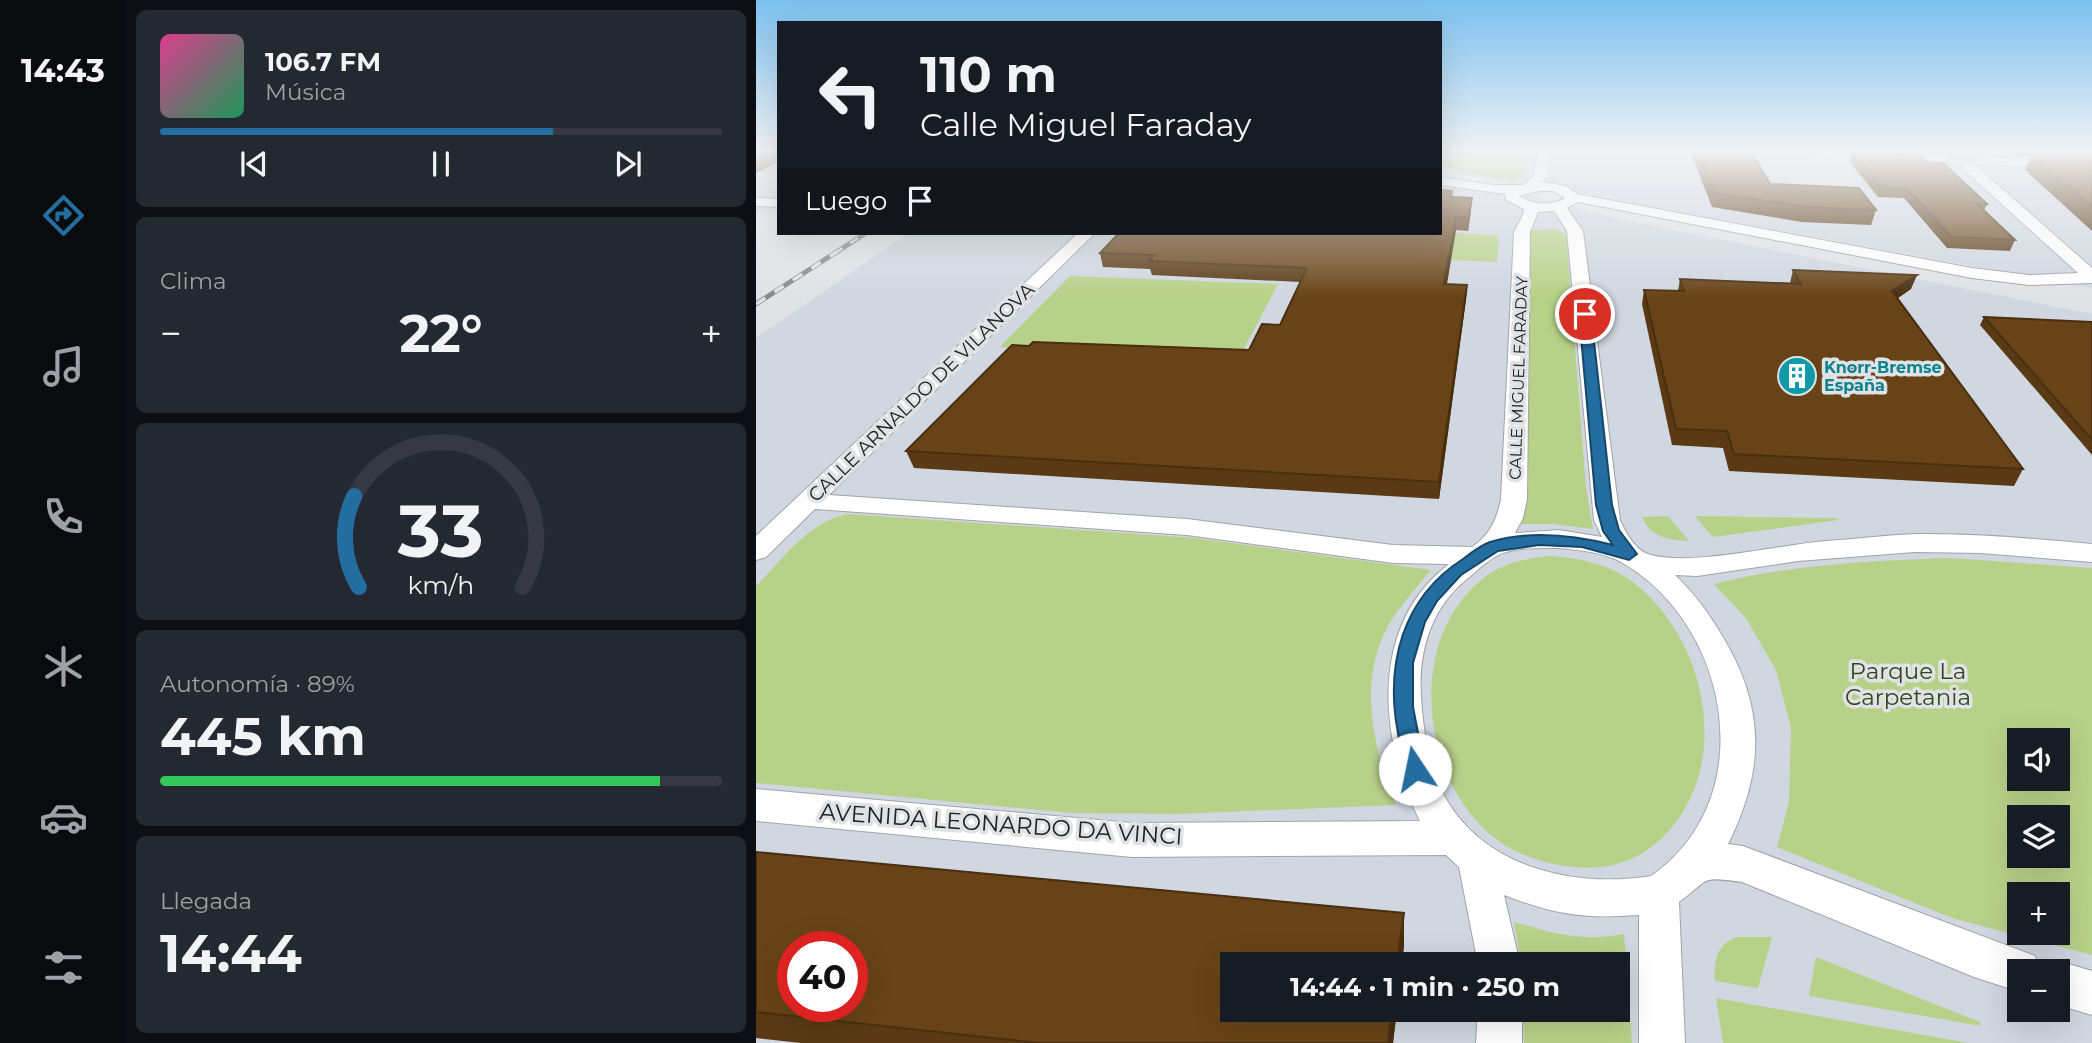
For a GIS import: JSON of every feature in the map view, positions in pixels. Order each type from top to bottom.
[{"type":"street","name":"CALLE MIGUEL FARADAY","points":[[1486,551],[1510,518],[1514,499],[1524,228],[1531,215],[1527,200]]},
{"type":"street","points":[[1536,200],[1561,212],[1972,273],[2029,280],[2092,278]]},
{"type":"street","points":[[1536,200],[1561,212]]},
{"type":"street","points":[[1486,551],[1455,571],[1431,597],[1416,622],[1403,663],[1403,707],[1415,769],[1440,821],[1467,849],[1528,888],[1595,900],[1660,893],[1693,864],[1717,830],[1736,778],[1740,725],[1730,687],[1697,616],[1668,584],[1635,559],[1611,531],[1604,505],[1558,200]]},
{"type":"street","points":[[2006,200],[2092,278]]},
{"type":"street","points":[[756,202],[777,203]]},
{"type":"street","points":[[1524,228],[1561,212]]},
{"type":"street","name":"CALLE ARNALDO DE VILANOVA","points":[[756,551],[1085,235]]},
{"type":"street","points":[[808,501],[1187,527],[1393,554],[1486,551],[1559,539],[1582,542],[1635,559],[1697,567],[1797,552],[1915,543],[1980,544],[2092,553]]},
{"type":"street","name":"AVENIDA LEONARDO DA VINCI","points":[[756,805],[1132,840],[1467,849]]},
{"type":"street","points":[[1467,849],[1496,952]]},
{"type":"street","points":[[1693,864],[1714,860],[1743,864],[2007,967]]},
{"type":"street","points":[[1660,893],[1662,1043]]},
{"type":"street","points":[[2070,987],[2092,993]]},
{"type":"street","points":[[1499,1043],[1500,1022]]},
{"type":"shaded area","points":[[756,200],[777,200],[777,213],[756,212]]},
{"type":"shaded area","points":[[1442,200],[1548,200],[1609,217],[2092,314],[2092,1043],[756,1043],[756,338],[906,235],[1442,235]]},
{"type":"shaded area","points":[[1613,200],[2092,200],[2092,288]]},
{"type":"green space","points":[[1555,229],[1566,234],[1586,488],[1593,529],[1552,524],[1521,524],[1526,495],[1528,234],[1532,230]]},
{"type":"green space","points":[[1442,232],[1499,235],[1497,262],[1294,254],[1305,235],[1442,235]]},
{"type":"green space","points":[[1070,276],[1278,284],[1239,358],[1000,347]]},
{"type":"green space","points":[[848,514],[1195,538],[1431,570],[1388,626],[1373,670],[1372,716],[1381,762],[1396,805],[1175,814],[1071,813],[756,783],[756,586],[809,533],[834,518]]},
{"type":"green space","points":[[1668,516],[1689,541],[1667,538],[1655,533],[1642,517]]},
{"type":"green space","points":[[1695,516],[1836,518],[1838,520],[1713,537]]},
{"type":"green space","points":[[1550,556],[1581,560],[1611,569],[1630,580],[1655,603],[1676,631],[1691,662],[1701,696],[1705,730],[1701,764],[1691,797],[1673,826],[1653,846],[1630,860],[1604,867],[1575,867],[1551,863],[1526,856],[1493,837],[1462,802],[1446,770],[1435,735],[1431,698],[1434,663],[1445,629],[1463,599],[1489,574],[1503,566]]},
{"type":"green space","name":"Parque La Carpetania","points":[[1951,558],[2092,568],[2092,955],[2054,945],[2070,945],[2070,882],[2007,882],[2007,933],[1952,918],[1777,847],[1789,802],[1791,728],[1776,670],[1746,618],[1714,584],[1773,572],[1862,562]]},
{"type":"green space","points":[[1514,922],[1568,936],[1624,934],[1625,952],[1519,952]]},
{"type":"green space","points":[[1737,937],[1772,937],[1758,988],[1715,981],[1718,954],[1725,944]]},
{"type":"green space","points":[[1816,957],[1980,1022],[1981,1026],[1809,996]]},
{"type":"green space","points":[[1716,998],[1969,1043],[1723,1043]]},
{"type":"green space","points":[[1630,1016],[1632,1043],[1524,1043],[1523,1022],[1630,1022]]},
{"type":"building","points":[[1442,200],[1472,200],[1468,218],[1456,217],[1444,284],[1467,285],[1439,482],[906,451],[1012,345],[1029,346],[1033,342],[1249,350],[1262,324],[1280,325],[1307,268],[1149,261],[1154,255],[1100,253],[1117,235],[1442,235]]},
{"type":"building","points":[[1758,200],[1868,200],[1876,210],[1806,207]]},
{"type":"building","points":[[1917,200],[1982,200],[1987,204],[1977,204],[2015,240],[1951,237]]},
{"type":"building","points":[[2084,200],[2092,200],[2092,207]]},
{"type":"building","name":"Knorr-Bremse España","points":[[1793,270],[1917,275],[1892,291],[2023,469],[1734,454],[1727,431],[1676,429],[1644,290],[1684,291],[1680,279],[1801,284]]},
{"type":"building","points":[[1984,317],[2092,322],[2092,440]]},
{"type":"building","points":[[756,852],[1404,913],[1399,952],[1220,952],[1220,1022],[1391,1022],[1388,1043],[1039,1043],[847,1022],[868,1022],[868,931],[777,931],[777,1014],[756,1012]]},
{"type":"railway","points":[[835,253],[863,235]]},
{"type":"railway","points":[[756,304],[838,251]]},
{"type":"place","name":"Knorr-Bremse España","points":[[1797,376]]},
{"type":"route","points":[[1415,769],[1403,707],[1403,663],[1416,622],[1431,597],[1455,571],[1493,547],[1539,540],[1582,542],[1629,554],[1616,541],[1604,505],[1585,314]]}]
